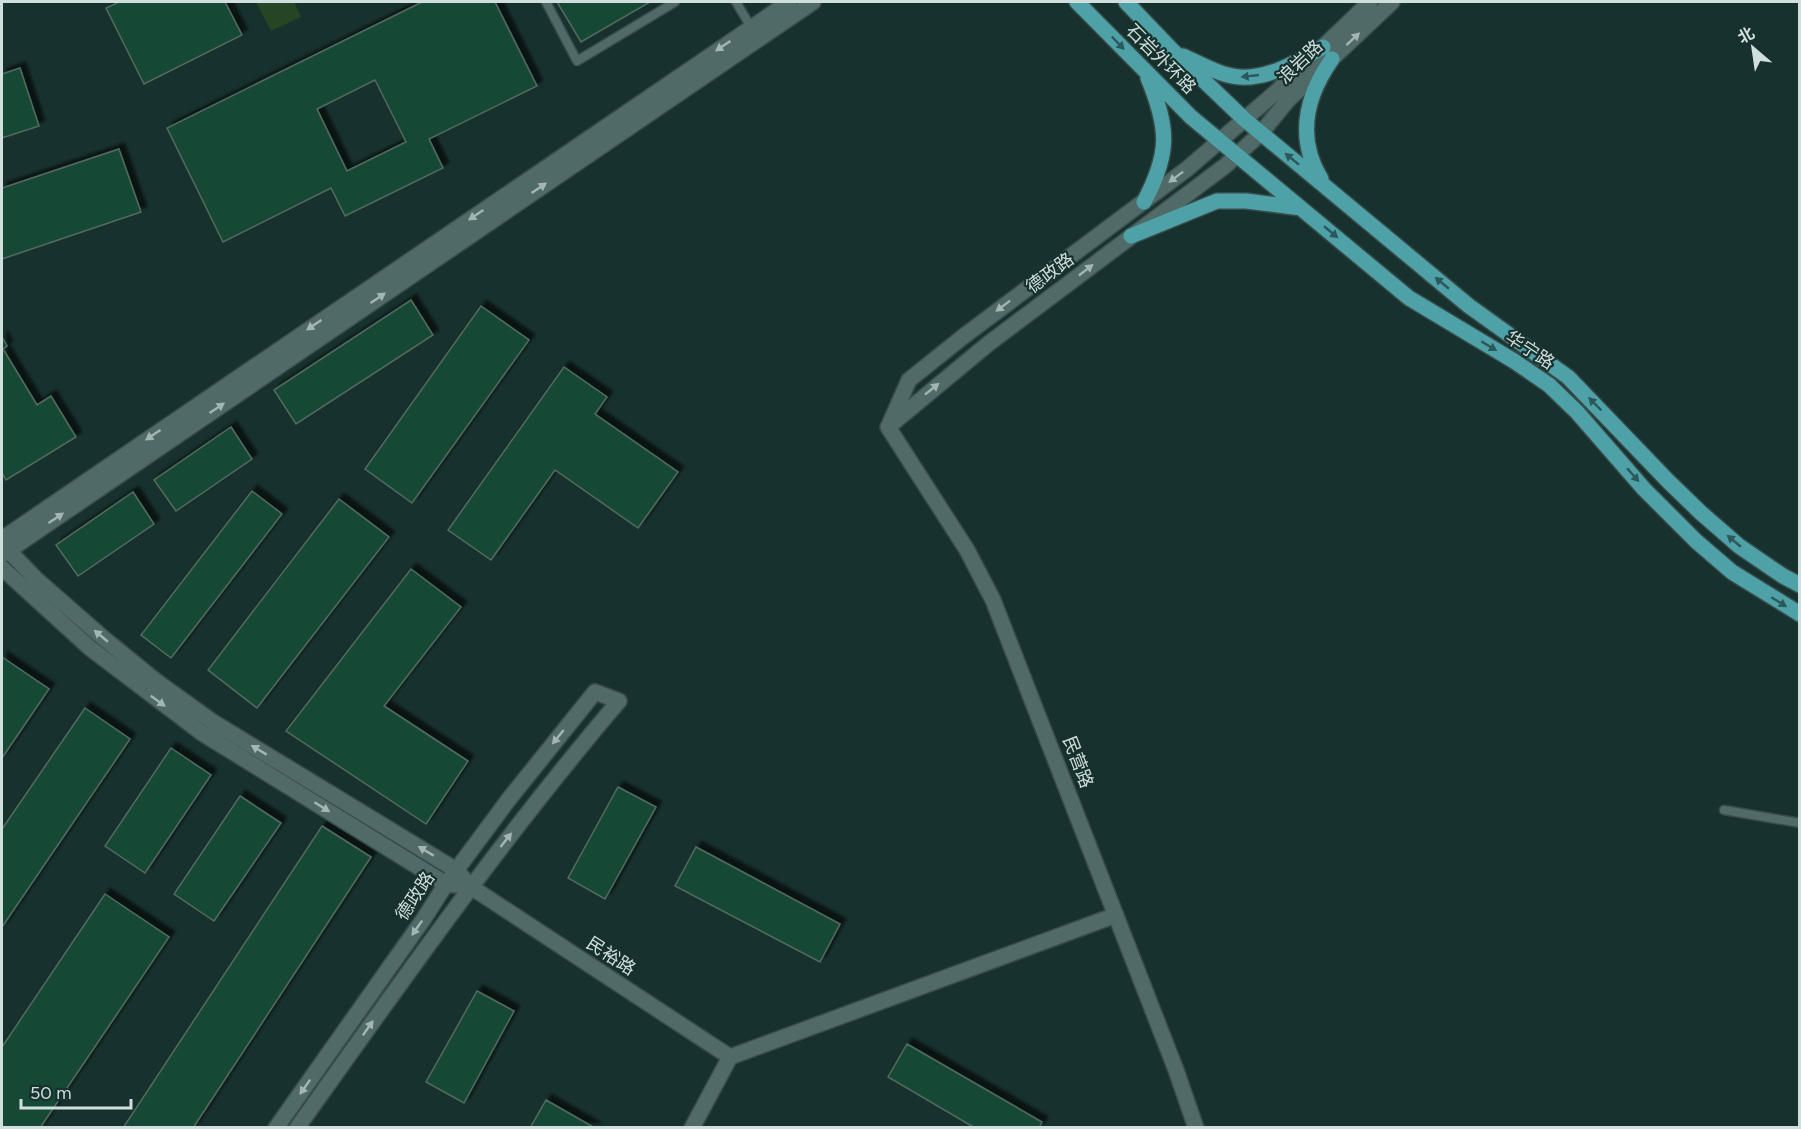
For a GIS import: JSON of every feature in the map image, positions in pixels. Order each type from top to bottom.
[{"type":"main road","name":"石岩外环路","points":[[1077,2],[1191,117],[1221,139]]},
{"type":"main road","name":"石岩外环路","points":[[1126,2],[1244,119]]},
{"type":"main road","points":[[1172,50],[1221,73],[1241,77],[1281,69],[1303,59],[1328,53]]},
{"type":"main road","points":[[1324,184],[1314,167],[1307,147],[1306,129],[1307,111],[1312,93],[1328,53]]},
{"type":"main road","points":[[1144,202],[1160,168],[1164,138],[1161,114],[1146,72]]},
{"type":"main road","name":"华宁路","points":[[1244,119],[1469,306],[1568,377],[1700,512],[1739,546],[1800,585]]},
{"type":"main road","name":"华宁路","points":[[1221,139],[1409,297],[1549,385],[1577,412],[1644,489],[1696,541],[1732,572],[1800,614]]},
{"type":"main road","points":[[1131,236],[1217,201],[1237,200],[1301,208]]},
{"type":"street","points":[[3,547],[789,2]]},
{"type":"street","points":[[3,547],[813,2]]},
{"type":"street","name":"浪岩路","points":[[1238,154],[1261,133],[1370,2]]},
{"type":"street","name":"浪岩路","points":[[1221,139],[1275,93],[1392,2]]},
{"type":"street","name":"德政路","points":[[888,427],[909,380],[1187,169],[1221,139]]},
{"type":"street","name":"德政路","points":[[888,427],[988,344],[1238,154]]},
{"type":"street","name":"民营路","points":[[888,427],[967,550],[993,600],[1196,1128]]},
{"type":"street","points":[[3,547],[102,637],[156,681],[213,722],[456,870],[471,887]]},
{"type":"street","points":[[2,568],[90,648],[202,733],[446,884],[471,887]]},
{"type":"street","name":"德政路","points":[[276,1128],[446,884],[516,789],[595,692],[619,701],[535,802],[429,942],[297,1128]]},
{"type":"street","name":"民裕路","points":[[471,887],[730,1057]]},
{"type":"street","points":[[692,1128],[730,1057],[1116,915]]},
{"type":"lane","points":[[546,2],[577,61],[675,2]]},
{"type":"lane","points":[[736,2],[751,27]]},
{"type":"lane","points":[[1724,810],[1800,823]]},
{"type":"green space","points":[[256,2],[294,2],[301,17],[271,31]]},
{"type":"building","points":[[119,2],[225,2],[242,35],[144,84],[106,8]]},
{"type":"building","points":[[422,2],[495,2],[537,86],[429,139],[443,168],[345,216],[331,188],[223,242],[167,128]],"holes":[[[375,80],[406,142],[347,171],[317,109]]]},
{"type":"building","points":[[557,2],[650,2],[581,42]]},
{"type":"building","points":[[20,68],[39,126],[2,138],[2,74]]},
{"type":"building","points":[[119,149],[141,212],[2,259],[2,188]]},
{"type":"building","points":[[411,300],[433,335],[296,424],[274,390]]},
{"type":"building","points":[[481,306],[529,340],[412,503],[365,469]]},
{"type":"building","points":[[2,337],[7,346],[3,349],[37,405],[51,396],[76,437],[6,480],[2,473]]},
{"type":"building","points":[[564,367],[607,397],[595,414],[678,472],[638,528],[555,470],[491,560],[448,530]]},
{"type":"building","points":[[231,427],[252,459],[176,511],[154,480]]},
{"type":"building","points":[[252,491],[282,514],[171,658],[141,635]]},
{"type":"building","points":[[133,492],[154,524],[78,576],[56,545]]},
{"type":"building","points":[[339,499],[389,537],[257,708],[208,670]]},
{"type":"building","points":[[411,569],[461,607],[384,706],[468,761],[426,824],[286,731]]},
{"type":"building","points":[[2,657],[49,689],[2,758]]},
{"type":"building","points":[[85,708],[130,739],[2,927],[2,829]]},
{"type":"building","points":[[171,748],[211,775],[145,873],[105,846]]},
{"type":"building","points":[[618,787],[656,807],[605,899],[568,878]]},
{"type":"building","points":[[240,796],[281,823],[214,921],[174,894]]},
{"type":"building","points":[[322,826],[371,857],[193,1128],[123,1128]]},
{"type":"building","points":[[696,847],[840,924],[820,962],[675,886]]},
{"type":"building","points":[[105,894],[169,937],[40,1128],[2,1128],[2,1047]]},
{"type":"building","points":[[477,991],[514,1011],[464,1103],[426,1082]]},
{"type":"building","points":[[907,1044],[1042,1122],[1039,1128],[975,1128],[888,1077]]},
{"type":"building","points":[[546,1100],[595,1128],[530,1128]]}]
